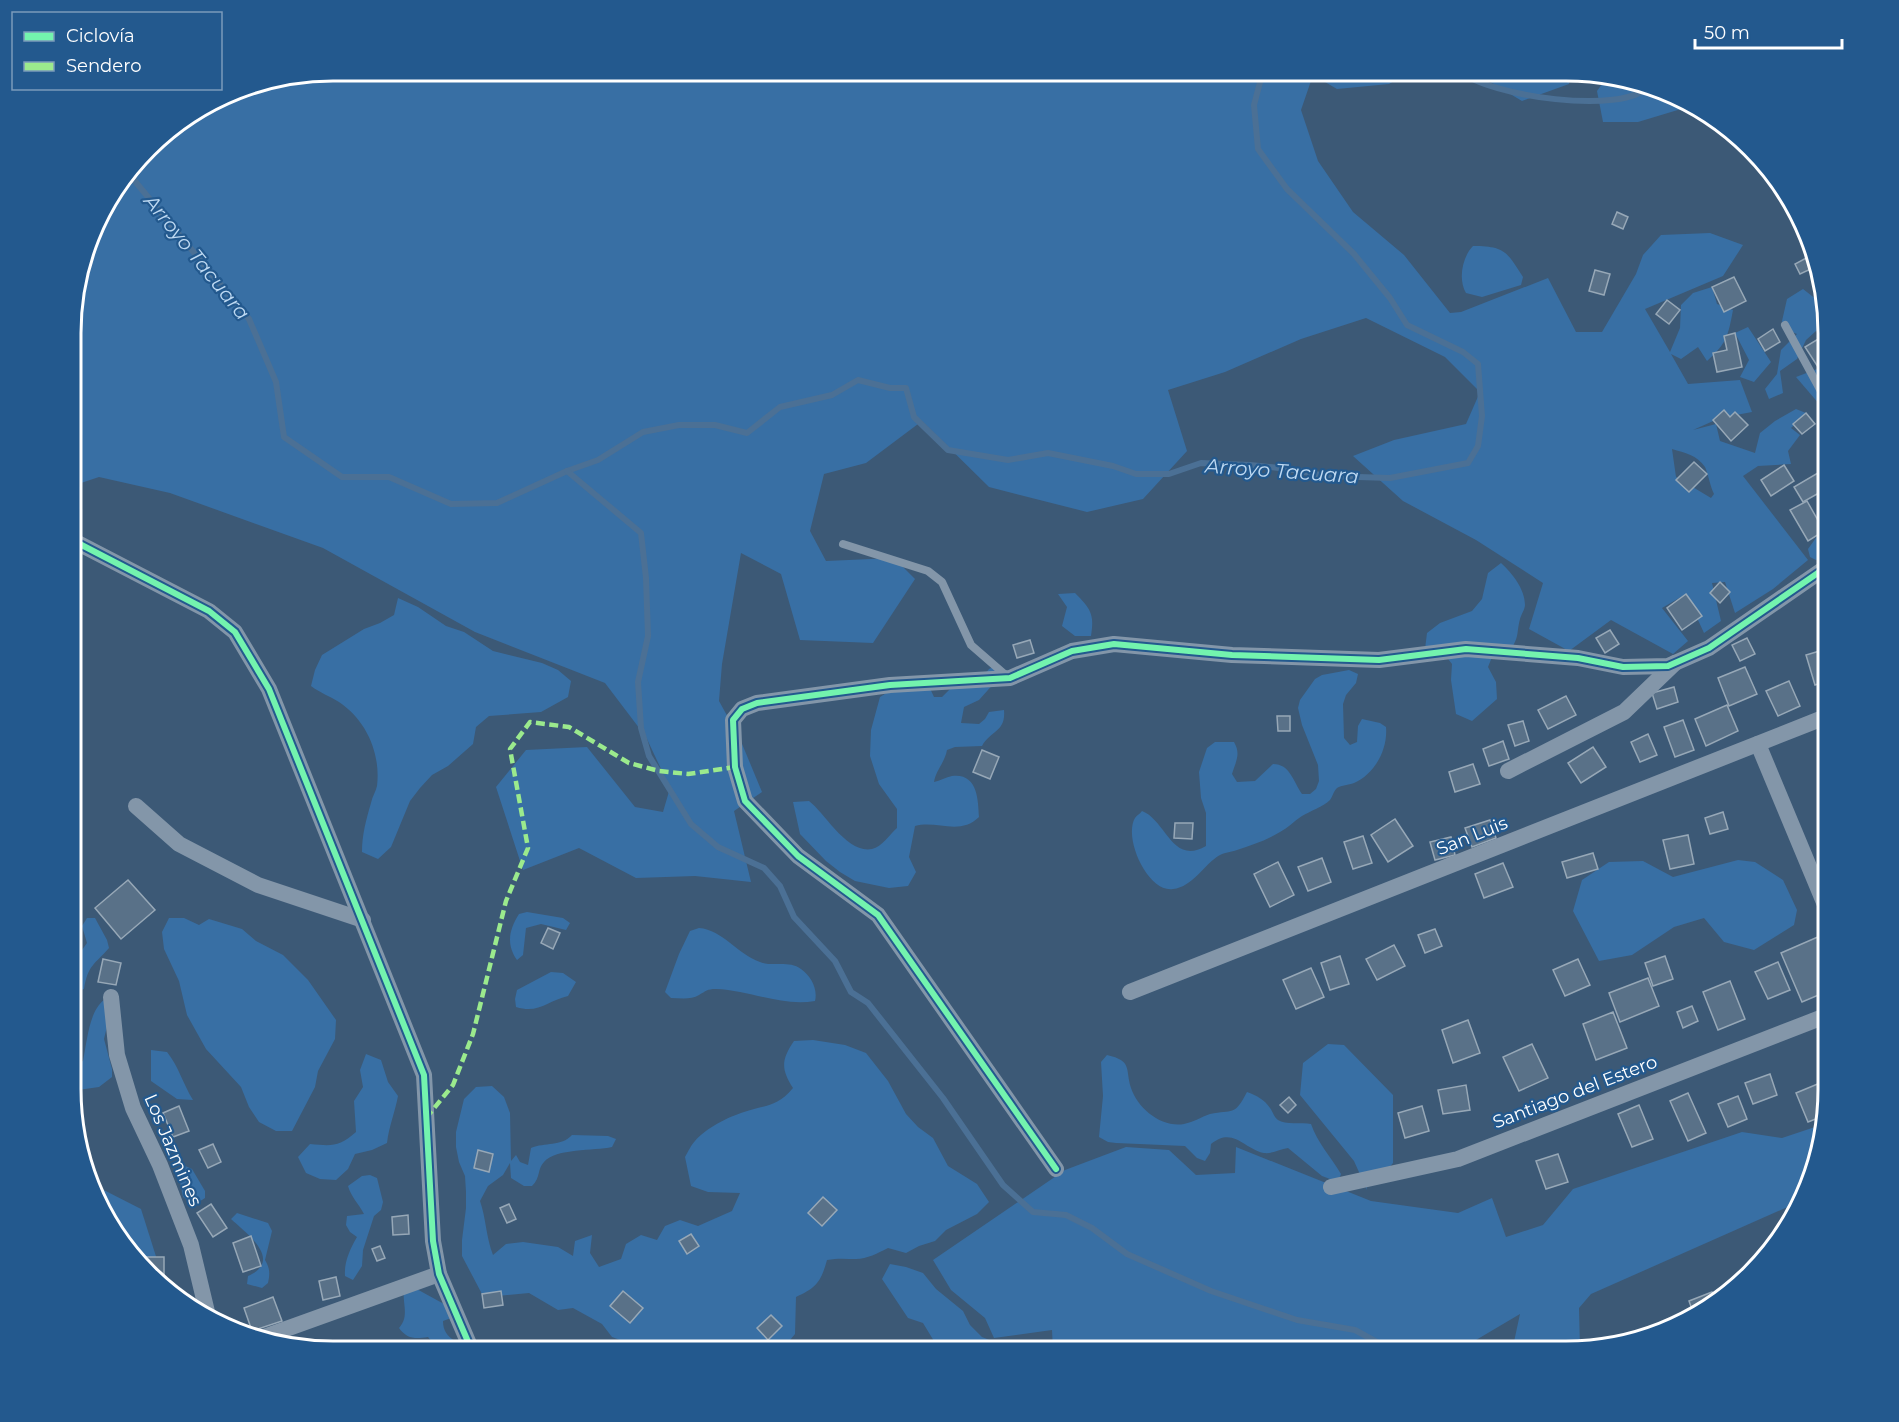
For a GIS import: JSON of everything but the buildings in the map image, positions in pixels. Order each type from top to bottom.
[{"type":"street","points":[[81,545],[209,611],[235,632],[269,688],[424,1075],[433,1241],[439,1274],[467,1341]]},
{"type":"street","points":[[1056,1169],[878,915],[798,856],[745,801],[735,767],[734,720],[742,709],[757,704],[890,685],[1010,678],[1072,651],[1114,644],[1232,656],[1379,660],[1466,649],[1578,658],[1623,667],[1668,666],[1709,648],[1818,573]]},
{"type":"street","points":[[1508,771],[1624,712],[1676,663]]},
{"type":"street","name":"San Luis","points":[[1130,992],[1818,720]]},
{"type":"street","points":[[1758,744],[1818,888]]},
{"type":"street","points":[[136,806],[179,844],[258,885],[363,920]]},
{"type":"street","name":"Los Jazmines","points":[[111,997],[117,1055],[126,1087],[191,1245],[206,1306]]},
{"type":"street","name":"Santiago del Estero","points":[[1331,1187],[1458,1159],[1818,1019]]},
{"type":"street","points":[[274,1333],[439,1274]]},
{"type":"lane","points":[[1785,325],[1818,386]]},
{"type":"lane","points":[[843,544],[928,571],[942,582],[971,645],[1010,678]]},
{"type":"shaded area","points":[[333,81],[1311,81],[1301,110],[1318,161],[1353,212],[1404,255],[1450,313],[1461,312],[1548,278],[1576,332],[1602,332],[1636,274],[1643,255],[1661,235],[1710,233],[1743,245],[1723,276],[1645,309],[1670,352],[1680,328],[1681,305],[1693,293],[1712,287],[1717,304],[1733,310],[1726,338],[1707,361],[1698,347],[1681,359],[1671,354],[1688,384],[1740,380],[1752,412],[1720,418],[1693,430],[1716,424],[1720,441],[1755,453],[1760,433],[1775,421],[1796,409],[1806,413],[1791,428],[1800,435],[1788,451],[1791,464],[1758,466],[1743,476],[1808,560],[1773,589],[1735,613],[1725,582],[1712,583],[1721,621],[1704,633],[1686,594],[1662,608],[1688,641],[1673,654],[1611,620],[1569,651],[1529,629],[1543,583],[1476,540],[1403,501],[1353,456],[1394,440],[1466,424],[1480,392],[1445,357],[1366,318],[1301,339],[1225,372],[1168,390],[1187,451],[1143,499],[1087,512],[989,487],[922,421],[866,463],[824,474],[810,531],[826,561],[894,558],[915,579],[873,643],[800,640],[781,574],[741,553],[722,664],[719,701],[740,739],[762,792],[734,811],[751,882],[695,876],[636,878],[579,848],[523,870],[496,787],[526,750],[587,747],[635,807],[663,812],[670,788],[646,737],[605,683],[475,632],[323,548],[170,493],[99,477],[81,483],[81,333],[83,300],[94,252],[123,193],[155,155],[193,123],[252,94],[300,83]],"holes":[[[1672,449],[1686,453],[1705,467],[1714,494],[1711,498],[1676,477]]]},
{"type":"shaded area","points":[[1323,81],[1394,81],[1389,84],[1337,89]]},
{"type":"shaded area","points":[[1489,81],[1570,81],[1569,84],[1522,101]]},
{"type":"shaded area","points":[[1602,84],[1615,86],[1647,94],[1681,109],[1638,122],[1603,122],[1597,91]]},
{"type":"shaded area","points":[[1473,246],[1492,247],[1509,256],[1523,277],[1521,285],[1482,297],[1466,293],[1462,282],[1462,269],[1466,256]]},
{"type":"shaded area","points":[[1803,289],[1816,299],[1818,329],[1806,340],[1797,359],[1780,371],[1783,393],[1769,399],[1765,389],[1777,374],[1781,350],[1797,334],[1784,329],[1782,321],[1787,299]]},
{"type":"shaded area","points":[[1748,327],[1771,362],[1754,382],[1740,377],[1749,360],[1735,333]]},
{"type":"shaded area","points":[[1818,369],[1818,403],[1796,377]]},
{"type":"shaded area","points":[[1818,535],[1818,560],[1810,557],[1808,549]]},
{"type":"shaded area","points":[[1501,563],[1520,587],[1525,607],[1520,619],[1517,638],[1510,651],[1494,652],[1488,667],[1496,682],[1497,699],[1472,721],[1456,714],[1451,680],[1452,664],[1442,651],[1425,649],[1427,633],[1440,623],[1472,611],[1482,599],[1488,573]]},
{"type":"shaded area","points":[[1075,593],[1092,617],[1091,636],[1075,636],[1062,626],[1067,607],[1058,594]]},
{"type":"shaded area","points":[[398,598],[418,607],[446,626],[464,632],[493,651],[542,663],[558,670],[571,681],[568,697],[541,712],[489,716],[476,727],[473,744],[448,766],[432,775],[410,801],[391,847],[378,859],[362,852],[366,821],[377,786],[378,774],[377,761],[370,738],[349,709],[311,686],[322,655],[364,629],[394,615]]},
{"type":"shaded area","points":[[995,666],[996,681],[979,700],[964,707],[961,723],[979,724],[989,712],[1004,710],[1003,723],[982,746],[955,747],[947,750],[934,782],[952,776],[967,779],[975,789],[979,817],[964,826],[915,826],[909,857],[916,872],[908,886],[889,888],[855,881],[826,861],[800,834],[793,802],[809,801],[845,839],[863,849],[879,846],[897,828],[897,809],[879,784],[870,756],[871,730],[880,697],[888,692],[927,682],[934,697],[942,697],[954,685],[979,682],[989,669]]},
{"type":"shaded area","points":[[1349,670],[1358,674],[1356,683],[1346,695],[1343,704],[1344,738],[1350,745],[1357,742],[1358,726],[1362,719],[1380,723],[1386,727],[1385,744],[1379,760],[1368,774],[1354,783],[1337,788],[1330,800],[1302,816],[1286,829],[1254,844],[1220,855],[1187,884],[1173,889],[1164,888],[1155,882],[1147,874],[1135,850],[1132,827],[1136,817],[1142,811],[1150,816],[1177,846],[1185,850],[1194,851],[1206,846],[1206,813],[1201,798],[1199,772],[1207,748],[1215,742],[1234,742],[1237,754],[1232,774],[1237,782],[1255,781],[1273,764],[1287,770],[1302,794],[1310,794],[1316,789],[1319,781],[1318,765],[1302,725],[1298,708],[1300,700],[1315,679],[1322,675]]},
{"type":"shaded area","points":[[1738,860],[1755,862],[1783,880],[1797,910],[1794,925],[1754,950],[1724,942],[1704,918],[1674,927],[1632,955],[1599,961],[1573,911],[1582,880],[1609,862],[1643,861],[1673,877]]},
{"type":"shaded area","points":[[527,912],[563,918],[570,923],[566,930],[541,924],[526,928],[523,955],[517,960],[511,948],[511,931],[519,914]]},
{"type":"shaded area","points":[[87,918],[95,918],[109,948],[90,970],[84,989],[81,990],[81,950],[87,943],[82,926]]},
{"type":"shaded area","points":[[169,918],[184,918],[199,925],[209,919],[242,929],[256,941],[283,955],[308,980],[336,1020],[335,1039],[318,1071],[315,1087],[292,1131],[276,1131],[259,1122],[249,1107],[241,1087],[206,1049],[187,1015],[179,981],[164,949],[162,932]]},
{"type":"shaded area","points":[[699,928],[715,933],[744,954],[760,962],[791,965],[801,969],[813,983],[815,1001],[790,1002],[716,989],[693,998],[671,998],[665,992],[679,954],[690,931]]},
{"type":"shaded area","points":[[551,972],[563,973],[576,982],[568,996],[537,1008],[516,1007],[517,990]]},
{"type":"shaded area","points":[[104,1000],[110,1014],[104,1039],[112,1077],[99,1087],[81,1090],[81,1062],[92,1019]]},
{"type":"shaded area","points":[[813,1040],[845,1045],[866,1053],[888,1081],[906,1114],[933,1138],[948,1166],[977,1184],[989,1202],[977,1214],[946,1230],[935,1241],[906,1253],[888,1248],[864,1258],[827,1260],[817,1283],[796,1297],[795,1334],[789,1341],[623,1341],[612,1337],[602,1324],[573,1308],[558,1310],[529,1293],[497,1296],[482,1294],[462,1256],[466,1192],[465,1176],[456,1147],[456,1132],[464,1099],[476,1087],[492,1086],[504,1097],[510,1113],[511,1161],[516,1155],[520,1162],[528,1165],[531,1148],[558,1143],[572,1135],[608,1136],[616,1139],[612,1147],[557,1154],[544,1162],[532,1186],[524,1186],[511,1178],[510,1163],[503,1175],[488,1186],[480,1201],[493,1255],[506,1244],[523,1242],[558,1247],[573,1256],[575,1241],[592,1235],[590,1253],[599,1267],[621,1259],[626,1244],[641,1235],[657,1240],[665,1226],[680,1220],[698,1226],[732,1211],[740,1193],[708,1192],[691,1186],[685,1157],[700,1136],[711,1127],[738,1114],[776,1102],[793,1088],[786,1075],[784,1064],[794,1041]]},
{"type":"shaded area","points":[[1328,1044],[1344,1045],[1393,1095],[1393,1163],[1382,1176],[1365,1176],[1367,1190],[1354,1161],[1300,1095],[1303,1063]]},
{"type":"shaded area","points":[[151,1050],[167,1052],[193,1100],[177,1099],[151,1081]]},
{"type":"shaded area","points":[[366,1054],[381,1060],[388,1082],[398,1096],[387,1143],[355,1154],[348,1169],[336,1180],[320,1179],[306,1173],[298,1157],[310,1144],[335,1144],[356,1132],[354,1101],[363,1087],[360,1070]]},
{"type":"shaded area","points":[[1107,1055],[1124,1063],[1134,1096],[1145,1110],[1167,1123],[1184,1124],[1210,1114],[1236,1109],[1247,1092],[1266,1103],[1278,1120],[1311,1124],[1320,1143],[1341,1174],[1338,1182],[1322,1176],[1288,1148],[1264,1153],[1232,1138],[1219,1139],[1211,1144],[1210,1153],[1205,1161],[1197,1158],[1185,1146],[1108,1142],[1099,1137],[1103,1096],[1101,1062]]},
{"type":"shaded area","points":[[1815,1127],[1805,1170],[1789,1207],[1591,1294],[1579,1308],[1580,1340],[1514,1341],[1520,1314],[1475,1341],[1053,1341],[1052,1330],[994,1338],[985,1318],[951,1290],[933,1260],[1065,1170],[1126,1147],[1169,1150],[1196,1175],[1235,1173],[1236,1147],[1371,1201],[1458,1213],[1492,1198],[1506,1237],[1543,1225],[1573,1189],[1742,1132],[1782,1138]]},
{"type":"shaded area","points":[[183,1165],[192,1169],[205,1191],[205,1198],[202,1200],[194,1202],[183,1197],[178,1172]]},
{"type":"shaded area","points":[[370,1175],[377,1178],[383,1202],[381,1210],[374,1216],[363,1250],[362,1266],[353,1280],[345,1276],[345,1266],[357,1237],[346,1225],[347,1216],[364,1214],[348,1186],[362,1176]]},
{"type":"shaded area","points":[[102,1189],[141,1209],[161,1273],[123,1229]]},
{"type":"shaded area","points":[[237,1213],[268,1223],[272,1231],[265,1260],[269,1268],[269,1280],[262,1288],[247,1284],[248,1276],[258,1270],[263,1262],[259,1247],[231,1219]]},
{"type":"shaded area","points":[[890,1264],[923,1273],[936,1289],[963,1311],[970,1325],[982,1337],[992,1341],[934,1341],[923,1323],[908,1318],[882,1279]]},
{"type":"shaded area","points":[[413,1287],[444,1304],[454,1317],[443,1321],[444,1328],[446,1333],[457,1341],[431,1341],[428,1337],[412,1337],[402,1332],[399,1328],[405,1314],[404,1289]]},
{"type":"waterway","name":"Arroyo Tacuara","points":[[133,179],[249,319],[276,382],[284,437],[342,477],[389,477],[451,504],[497,503],[567,471],[598,460],[643,432],[679,425],[715,425],[747,433],[780,407],[832,395],[858,380],[890,388],[906,388],[914,417],[948,450],[1008,460],[1048,453],[1113,466],[1136,474],[1169,474],[1201,463],[1250,465],[1326,476],[1390,478],[1468,463],[1478,446],[1482,416],[1478,364],[1463,352],[1407,325],[1390,298],[1354,254],[1287,189],[1258,149],[1254,105],[1260,81]]},
{"type":"waterway","name":"Arroyo Tacuara","points":[[1478,81],[1525,95],[1555,99],[1612,100],[1639,92]]},
{"type":"waterway","points":[[567,471],[641,533],[646,578],[648,636],[638,682],[641,728],[649,756],[691,824],[718,847],[764,868],[780,886],[794,917],[835,961],[851,992],[868,1003],[943,1098],[1003,1185],[1033,1212],[1066,1215],[1092,1228],[1127,1254],[1211,1291],[1297,1320],[1355,1330],[1375,1341]]},
{"type":"marked path","points":[[426,1118],[453,1085],[473,1034],[506,901],[528,848],[510,749],[530,722],[569,727],[629,763],[659,771],[688,774],[735,767]]},
{"type":"cycle path","points":[[81,545],[209,611],[235,632],[269,689],[424,1075],[433,1241],[439,1274],[468,1341]]},
{"type":"cycle path","points":[[1056,1169],[878,915],[798,856],[745,801],[735,767],[733,720],[742,709],[757,703],[890,685],[1010,678],[1072,651],[1114,644],[1232,655],[1379,660],[1466,649],[1578,658],[1623,667],[1668,666],[1709,648],[1818,573]]}]
